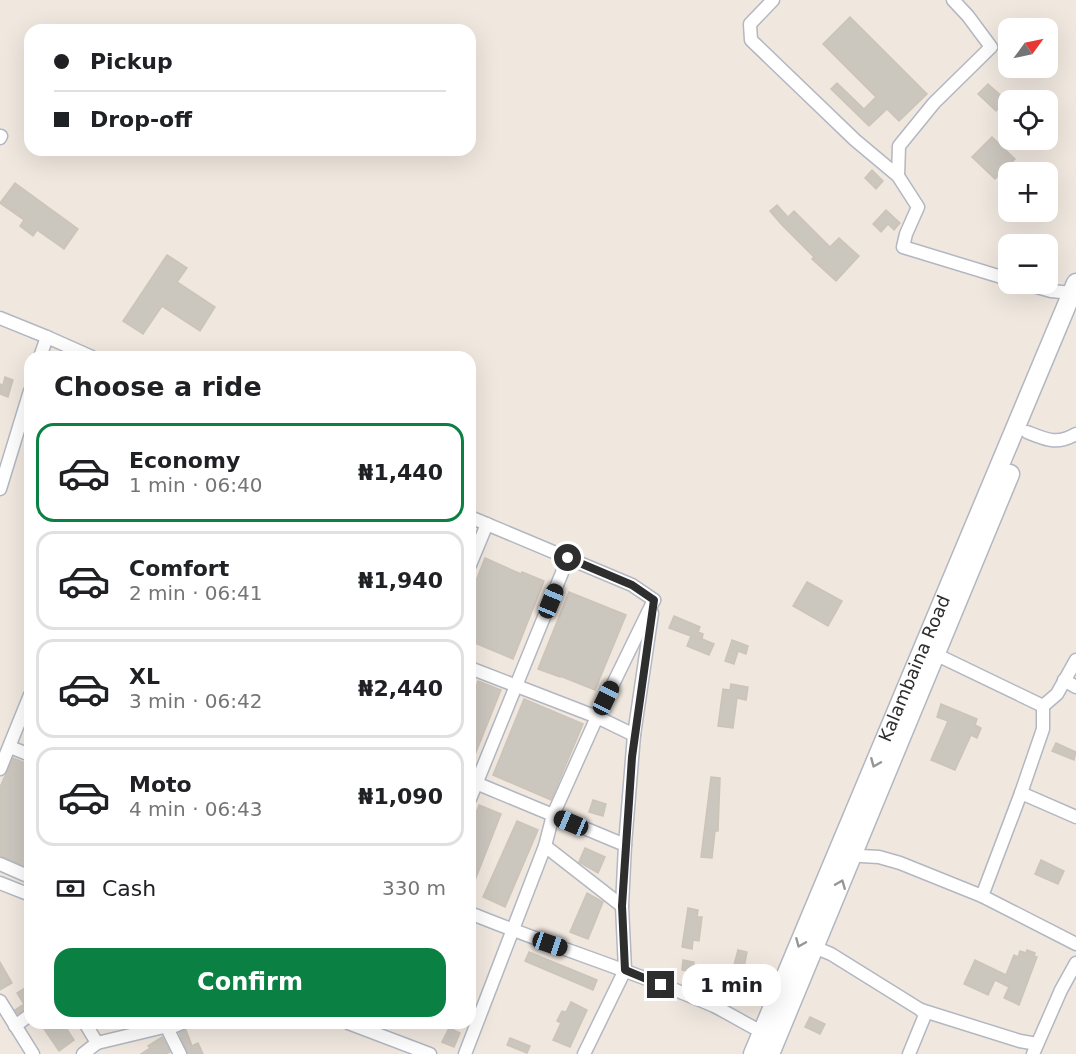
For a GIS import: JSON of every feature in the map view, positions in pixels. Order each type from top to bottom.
[{"type":"main road","name":"Kalambaina Road","points":[[753,1054],[1074,288]]},
{"type":"main road","points":[[770,1054],[1076,313]]},
{"type":"street","points":[[773,0],[750,24],[751,40],[855,140],[898,176],[918,207],[903,247],[998,276]]},
{"type":"street","points":[[898,176],[899,146],[934,104],[991,47],[953,0]]},
{"type":"street","points":[[1058,287],[1074,288]]},
{"type":"street","points":[[0,318],[79,351]]},
{"type":"street","points":[[42,351],[47,336]]},
{"type":"street","points":[[0,489],[24,411]]},
{"type":"street","points":[[1027,432],[1047,440],[1064,441],[1076,434]]},
{"type":"street","points":[[476,519],[632,585],[654,600]]},
{"type":"street","points":[[476,551],[487,524]]},
{"type":"street","points":[[476,775],[568,558]]},
{"type":"street","points":[[476,1025],[545,846],[553,815],[597,717],[654,600]]},
{"type":"street","points":[[584,1054],[625,970],[622,906],[625,845],[634,735],[654,600]]},
{"type":"street","points":[[935,654],[1043,706]]},
{"type":"street","points":[[982,896],[1043,729],[1043,706],[1057,694],[1076,660]]},
{"type":"street","points":[[476,670],[597,717],[634,735]]},
{"type":"street","points":[[1064,680],[1076,687]]},
{"type":"street","points":[[0,769],[24,711]]},
{"type":"street","points":[[10,747],[24,753]]},
{"type":"street","points":[[476,783],[625,845]]},
{"type":"street","points":[[1021,794],[1076,817]]},
{"type":"street","points":[[545,846],[622,906]]},
{"type":"street","points":[[854,851],[861,856],[879,856],[900,863],[982,896],[1076,944]]},
{"type":"street","points":[[0,864],[24,874]]},
{"type":"street","points":[[0,882],[24,891]]},
{"type":"street","points":[[476,915],[625,970],[715,1007],[762,1032]]},
{"type":"street","points":[[814,947],[831,954],[921,1010],[1020,1041],[1035,1049],[1061,990],[1076,963]]},
{"type":"street","points":[[0,1001],[29,1053]]},
{"type":"street","points":[[909,1054],[925,1015],[921,1010]]},
{"type":"street","points":[[15,1026],[24,1019]]},
{"type":"street","points":[[89,1029],[97,1043]]},
{"type":"street","points":[[83,1054],[97,1043],[156,1029]]},
{"type":"street","points":[[170,1029],[169,1032],[180,1054]]},
{"type":"street","points":[[364,1029],[430,1054]]},
{"type":"street","points":[[465,1054],[474,1029]]},
{"type":"building","points":[[850,17],[927,94],[899,121],[887,109],[869,126],[831,89],[837,83],[864,109],[876,97],[823,44]]},
{"type":"building","points":[[988,84],[998,93],[998,109],[996,111],[978,94]]},
{"type":"building","points":[[992,137],[998,143],[998,150],[1006,150],[1015,159],[1012,162],[998,162],[998,176],[995,179],[972,157]]},
{"type":"building","points":[[872,170],[883,181],[876,189],[865,178]]},
{"type":"building","points":[[15,183],[78,229],[64,249],[37,230],[33,236],[20,226],[24,220],[0,203]]},
{"type":"building","points":[[777,205],[788,217],[794,211],[830,247],[839,238],[859,256],[836,281],[812,259],[814,257],[770,211]]},
{"type":"building","points":[[886,210],[900,223],[894,230],[888,224],[881,232],[873,224]]},
{"type":"building","points":[[167,255],[187,268],[177,282],[215,307],[200,331],[162,306],[143,334],[123,321]]},
{"type":"building","points":[[5,377],[13,380],[8,397],[0,394],[0,384],[3,385]]},
{"type":"building","points":[[485,558],[521,574],[522,572],[544,581],[513,659],[476,644],[476,581]]},
{"type":"building","points":[[807,582],[842,601],[828,626],[793,606]]},
{"type":"building","points":[[569,592],[626,615],[595,690],[538,669]]},
{"type":"building","points":[[674,616],[700,627],[698,632],[703,634],[702,639],[714,644],[709,655],[687,646],[691,636],[669,628]]},
{"type":"building","points":[[732,640],[748,646],[746,654],[738,651],[734,664],[725,661]]},
{"type":"building","points":[[478,681],[501,690],[476,752],[476,686]]},
{"type":"building","points":[[731,684],[748,687],[746,700],[737,698],[733,728],[718,726],[723,689],[730,690]]},
{"type":"building","points":[[524,699],[583,724],[551,800],[493,775]]},
{"type":"building","points":[[941,704],[977,719],[975,725],[981,728],[977,738],[971,735],[955,770],[931,760],[948,721],[937,717]]},
{"type":"building","points":[[1056,743],[1076,752],[1074,760],[1052,751]]},
{"type":"building","points":[[13,758],[24,763],[24,866],[0,856],[0,787]]},
{"type":"building","points":[[711,777],[720,778],[718,831],[715,831],[712,858],[701,857]]},
{"type":"building","points":[[593,800],[606,804],[603,816],[589,812]]},
{"type":"building","points":[[479,805],[501,814],[476,878],[476,813]]},
{"type":"building","points":[[517,821],[538,830],[505,907],[483,897]]},
{"type":"building","points":[[585,848],[605,857],[598,873],[579,862]]},
{"type":"building","points":[[1041,860],[1064,871],[1058,884],[1035,874]]},
{"type":"building","points":[[587,893],[603,902],[588,939],[570,932]]},
{"type":"building","points":[[688,908],[698,910],[697,917],[702,917],[699,941],[693,940],[692,949],[682,947]]},
{"type":"building","points":[[738,950],[747,952],[744,967],[734,965]]},
{"type":"building","points":[[1027,950],[1035,953],[1034,956],[1037,957],[1019,1005],[1004,998],[1009,987],[995,980],[988,995],[964,984],[975,960],[1006,975],[1014,955],[1018,957],[1020,951],[1026,953]]},
{"type":"building","points":[[529,952],[597,980],[593,990],[525,961]]},
{"type":"building","points":[[683,960],[694,962],[693,972],[682,970]]},
{"type":"building","points":[[0,962],[12,983],[0,990]]},
{"type":"building","points":[[24,989],[24,1004],[17,993]]},
{"type":"building","points":[[571,1002],[587,1010],[570,1047],[553,1040],[561,1023],[557,1021],[562,1011],[566,1012]]},
{"type":"building","points":[[24,1004],[24,1010],[18,1014],[15,1010]]},
{"type":"building","points":[[810,1017],[825,1024],[820,1034],[805,1027]]},
{"type":"building","points":[[44,1029],[67,1029],[74,1040],[59,1051]]},
{"type":"building","points":[[448,1029],[460,1033],[454,1047],[442,1042]]},
{"type":"building","points":[[186,1030],[192,1046],[198,1043],[203,1054],[188,1054],[179,1033]]},
{"type":"building","points":[[162,1037],[170,1052],[141,1054],[150,1048],[148,1046]]},
{"type":"building","points":[[510,1038],[530,1046],[527,1053],[507,1045]]},
{"type":"route","points":[[568,558],[632,585],[654,600],[634,735],[622,906],[625,970],[661,985]]}]
